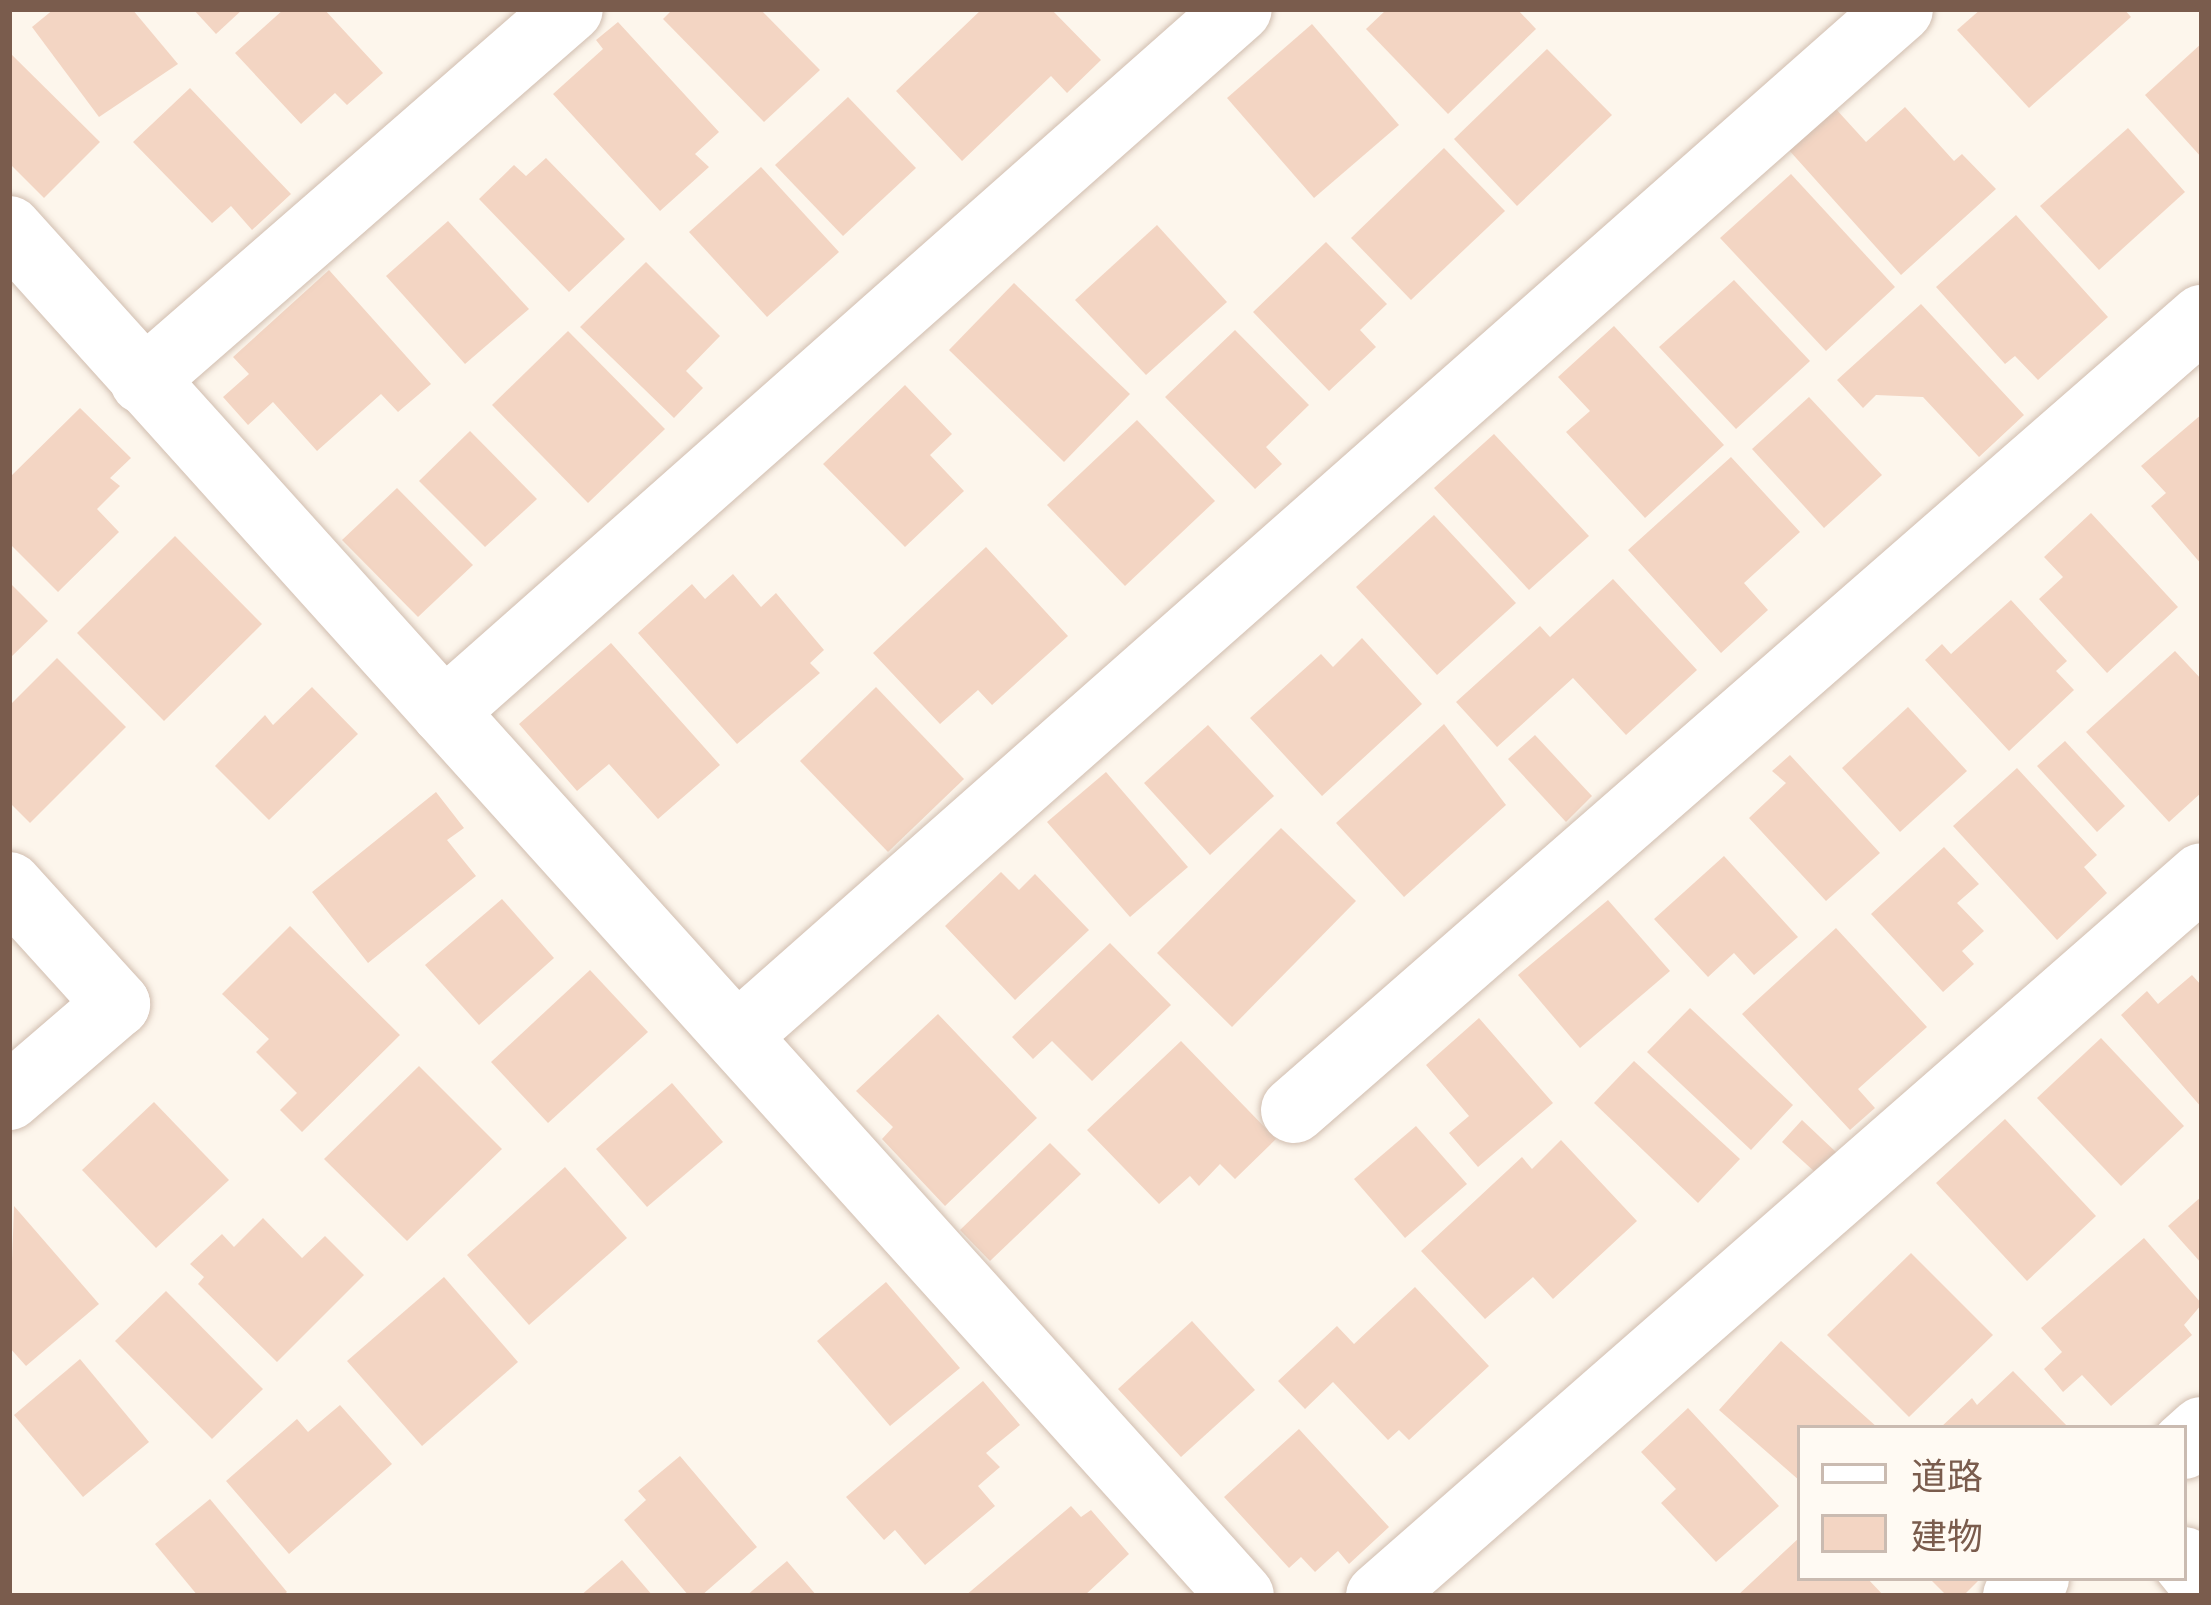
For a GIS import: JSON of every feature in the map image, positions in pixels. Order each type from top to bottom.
[{"type":"street","points":[[143,381],[570,9]]},
{"type":"street","points":[[443,712],[1239,9]]},
{"type":"street","points":[[738,1035],[1900,9]]},
{"type":"street","points":[[9,229],[1241,1596]]},
{"type":"street","points":[[1294,1110],[2202,318]]},
{"type":"street","points":[[1378,1596],[2202,876]]},
{"type":"street","points":[[9,885],[117,1004],[9,1097]]},
{"type":"building","points":[[54,9],[132,9],[178,64],[99,117],[32,27]]},
{"type":"building","points":[[193,9],[243,9],[216,34]]},
{"type":"building","points":[[284,9],[324,9],[383,73],[347,105],[335,93],[301,124],[235,53]]},
{"type":"building","points":[[673,9],[760,9],[820,70],[764,122],[663,19]]},
{"type":"building","points":[[982,9],[1051,9],[1101,60],[1067,93],[1051,76],[962,161],[896,91]]},
{"type":"building","points":[[1387,9],[1517,9],[1536,29],[1448,114],[1366,29]]},
{"type":"building","points":[[1981,9],[2124,9],[2131,17],[2029,108],[1957,30]]},
{"type":"building","points":[[618,22],[719,132],[695,154],[709,167],[660,211],[553,94],[603,49],[596,40]]},
{"type":"building","points":[[1312,24],[1399,125],[1314,198],[1227,98]]},
{"type":"building","points":[[2202,43],[2202,158],[2145,95]]},
{"type":"building","points":[[1547,49],[1612,115],[1517,206],[1454,139]]},
{"type":"building","points":[[9,52],[100,142],[44,198],[9,163]]},
{"type":"building","points":[[190,88],[291,194],[252,230],[231,206],[212,223],[133,142]]},
{"type":"building","points":[[848,97],[916,168],[843,236],[775,165]]},
{"type":"building","points":[[1905,107],[1954,161],[1962,154],[1996,189],[1901,275],[1788,149],[1835,108],[1866,142]]},
{"type":"building","points":[[2128,128],[2185,192],[2099,270],[2040,206]]},
{"type":"building","points":[[1444,148],[1505,211],[1411,300],[1351,238]]},
{"type":"building","points":[[546,158],[625,239],[569,292],[479,199],[514,165],[526,176]]},
{"type":"building","points":[[761,167],[839,252],[767,317],[689,232]]},
{"type":"building","points":[[1791,174],[1895,287],[1826,351],[1720,238]]},
{"type":"building","points":[[2016,215],[2108,317],[2038,380],[2015,356],[2005,364],[1936,287]]},
{"type":"building","points":[[448,221],[529,309],[465,364],[386,276]]},
{"type":"building","points":[[1157,225],[1227,302],[1146,375],[1075,300]]},
{"type":"building","points":[[1326,242],[1387,304],[1360,330],[1376,347],[1329,391],[1253,312]]},
{"type":"building","points":[[646,262],[720,336],[686,371],[703,388],[674,418],[580,327]]},
{"type":"building","points":[[329,270],[431,384],[398,412],[381,394],[317,451],[273,402],[248,425],[223,397],[249,374],[233,357]]},
{"type":"building","points":[[1734,280],[1810,361],[1736,429],[1659,347]]},
{"type":"building","points":[[1014,283],[1130,394],[1064,462],[949,350]]},
{"type":"building","points":[[1921,304],[2024,415],[1979,457],[1923,397],[1876,395],[1863,408],[1837,380]]},
{"type":"building","points":[[1614,326],[1724,445],[1645,518],[1566,432],[1590,411],[1558,377]]},
{"type":"building","points":[[1235,330],[1309,405],[1266,447],[1282,464],[1255,489],[1165,397]]},
{"type":"building","points":[[568,331],[665,429],[588,503],[492,405]]},
{"type":"building","points":[[905,385],[952,434],[930,455],[964,491],[905,547],[823,464]]},
{"type":"building","points":[[1809,397],[1882,475],[1824,528],[1752,449]]},
{"type":"building","points":[[80,408],[131,458],[110,478],[120,486],[97,509],[119,532],[58,592],[9,543],[9,478]]},
{"type":"building","points":[[2202,414],[2202,565],[2151,506],[2166,493],[2141,466]]},
{"type":"building","points":[[1137,420],[1215,501],[1125,586],[1047,505]]},
{"type":"building","points":[[470,431],[537,499],[485,547],[419,481]]},
{"type":"building","points":[[1494,434],[1589,536],[1529,590],[1434,488]]},
{"type":"building","points":[[1731,457],[1800,532],[1744,583],[1768,610],[1721,653],[1628,550]]},
{"type":"building","points":[[397,488],[473,565],[418,617],[342,540]]},
{"type":"building","points":[[2091,513],[2178,607],[2107,673],[2039,599],[2063,577],[2044,557]]},
{"type":"building","points":[[1434,515],[1516,603],[1437,675],[1356,587]]},
{"type":"building","points":[[175,536],[262,624],[164,721],[77,633]]},
{"type":"building","points":[[986,547],[1068,636],[992,705],[978,690],[940,724],[873,653]]},
{"type":"building","points":[[733,574],[761,607],[776,593],[824,650],[810,663],[820,673],[737,744],[638,633],[692,584],[705,599]]},
{"type":"building","points":[[1613,579],[1697,670],[1626,735],[1573,678],[1497,747],[1456,702],[1540,626],[1550,637]]},
{"type":"building","points":[[9,582],[48,621],[9,659]]},
{"type":"building","points":[[2011,600],[2067,661],[2056,671],[2074,690],[2009,751],[1925,660],[1942,644],[1951,654]]},
{"type":"building","points":[[1362,638],[1422,704],[1322,796],[1250,718],[1321,654],[1333,667]]},
{"type":"building","points":[[611,643],[720,765],[658,819],[609,764],[577,791],[519,724]]},
{"type":"building","points":[[2175,651],[2202,680],[2202,792],[2169,822],[2086,732]]},
{"type":"building","points":[[57,658],[126,727],[30,823],[9,802],[9,706]]},
{"type":"building","points":[[312,687],[358,734],[269,820],[215,766],[265,715],[273,725]]},
{"type":"building","points":[[876,687],[964,779],[888,852],[800,761]]},
{"type":"building","points":[[1908,707],[1967,771],[1900,832],[1842,768]]},
{"type":"building","points":[[1444,724],[1506,805],[1404,897],[1336,823]]},
{"type":"building","points":[[1208,725],[1274,796],[1210,855],[1144,783]]},
{"type":"building","points":[[1535,735],[1592,796],[1566,822],[1508,759]]},
{"type":"building","points":[[2065,741],[2125,806],[2097,832],[2037,766]]},
{"type":"building","points":[[1790,755],[1880,853],[1826,901],[1749,818],[1786,783],[1772,771]]},
{"type":"building","points":[[2017,768],[2097,855],[2084,867],[2107,893],[2057,940],[1953,826]]},
{"type":"building","points":[[1106,772],[1188,867],[1130,917],[1047,822]]},
{"type":"building","points":[[436,792],[464,828],[447,840],[476,876],[368,963],[312,892]]},
{"type":"building","points":[[1281,828],[1356,901],[1232,1027],[1157,953]]},
{"type":"building","points":[[1944,847],[1979,884],[1957,903],[1984,931],[1962,951],[1974,964],[1943,992],[1871,914]]},
{"type":"building","points":[[1724,856],[1798,937],[1754,975],[1734,953],[1708,977],[1654,919]]},
{"type":"building","points":[[1001,872],[1019,890],[1035,874],[1089,930],[1015,1000],[945,926]]},
{"type":"building","points":[[502,899],[554,958],[479,1025],[425,965]]},
{"type":"building","points":[[1608,900],[1670,971],[1580,1048],[1518,975]]},
{"type":"building","points":[[290,926],[400,1035],[302,1132],[280,1110],[297,1093],[256,1052],[269,1039],[222,994]]},
{"type":"building","points":[[1836,928],[1927,1027],[1858,1089],[1875,1108],[1850,1130],[1742,1014]]},
{"type":"building","points":[[1110,943],[1171,1005],[1092,1081],[1052,1041],[1033,1059],[1012,1037]]},
{"type":"building","points":[[590,970],[648,1032],[548,1123],[491,1062]]},
{"type":"building","points":[[2192,975],[2202,986],[2202,1108],[2121,1015],[2147,991],[2158,1004]]},
{"type":"building","points":[[1690,1008],[1793,1105],[1751,1150],[1647,1052]]},
{"type":"building","points":[[938,1014],[1037,1118],[945,1206],[882,1139],[893,1127],[856,1091]]},
{"type":"building","points":[[1479,1018],[1553,1103],[1478,1167],[1449,1133],[1469,1116],[1426,1065]]},
{"type":"building","points":[[2101,1038],[2184,1126],[2121,1186],[2037,1098]]},
{"type":"building","points":[[1181,1041],[1276,1139],[1235,1179],[1220,1164],[1199,1186],[1190,1176],[1159,1204],[1087,1130]]},
{"type":"building","points":[[1634,1061],[1740,1159],[1698,1203],[1594,1103]]},
{"type":"building","points":[[419,1066],[502,1149],[407,1241],[324,1159]]},
{"type":"building","points":[[672,1083],[723,1142],[647,1207],[596,1149]]},
{"type":"building","points":[[154,1102],[229,1180],[156,1248],[82,1170]]},
{"type":"building","points":[[2005,1119],[2096,1216],[2027,1281],[1936,1183]]},
{"type":"building","points":[[1802,1120],[1837,1153],[1817,1174],[1782,1142]]},
{"type":"building","points":[[1416,1126],[1467,1184],[1405,1238],[1354,1179]]},
{"type":"building","points":[[1561,1140],[1637,1221],[1553,1299],[1533,1277],[1485,1319],[1421,1251],[1522,1157],[1532,1169]]},
{"type":"building","points":[[1050,1143],[1081,1174],[990,1261],[960,1230]]},
{"type":"building","points":[[565,1167],[627,1238],[529,1325],[467,1255]]},
{"type":"building","points":[[2202,1196],[2202,1264],[2168,1226]]},
{"type":"building","points":[[14,1206],[99,1304],[26,1366],[9,1347]]},
{"type":"building","points":[[263,1218],[302,1258],[325,1236],[364,1275],[277,1362],[198,1284],[204,1277],[190,1264],[222,1234],[234,1247]]},
{"type":"building","points":[[2144,1238],[2202,1304],[2184,1325],[2192,1335],[2111,1406],[2082,1375],[2063,1392],[2044,1369],[2062,1352],[2041,1328]]},
{"type":"building","points":[[1911,1253],[1993,1335],[1909,1417],[1827,1335]]},
{"type":"building","points":[[444,1277],[518,1362],[422,1446],[347,1361]]},
{"type":"building","points":[[886,1282],[960,1368],[890,1426],[817,1341]]},
{"type":"building","points":[[1415,1287],[1489,1366],[1409,1440],[1399,1430],[1388,1440],[1333,1382],[1305,1409],[1278,1381],[1337,1326],[1354,1344]]},
{"type":"building","points":[[166,1291],[263,1389],[212,1439],[115,1341]]},
{"type":"building","points":[[1192,1321],[1255,1390],[1181,1457],[1118,1389]]},
{"type":"building","points":[[1781,1341],[1875,1425],[1797,1425],[1797,1478],[1719,1410]]},
{"type":"building","points":[[80,1359],[149,1442],[83,1497],[14,1415]]},
{"type":"building","points":[[2013,1371],[2066,1425],[1943,1425],[1972,1398],[1977,1405]]},
{"type":"building","points":[[983,1381],[1020,1425],[986,1453],[1000,1467],[978,1486],[995,1506],[925,1565],[895,1530],[884,1540],[846,1497]]},
{"type":"building","points":[[340,1405],[392,1464],[289,1554],[226,1481],[297,1419],[308,1432]]},
{"type":"building","points":[[1688,1408],[1779,1506],[1716,1562],[1661,1503],[1676,1489],[1641,1452]]},
{"type":"building","points":[[1299,1429],[1389,1527],[1349,1564],[1338,1551],[1315,1572],[1301,1557],[1289,1568],[1224,1497]]},
{"type":"building","points":[[680,1456],[757,1547],[701,1596],[689,1596],[624,1520],[646,1500],[638,1491]]},
{"type":"building","points":[[210,1499],[287,1592],[282,1596],[198,1596],[155,1544]]},
{"type":"building","points":[[1071,1506],[1081,1517],[1091,1510],[1129,1554],[1084,1596],[965,1596]]},
{"type":"building","points":[[1797,1540],[1797,1581],[1870,1581],[1884,1596],[1737,1596]]},
{"type":"building","points":[[622,1560],[653,1596],[580,1596]]},
{"type":"building","points":[[787,1561],[817,1596],[746,1596]]},
{"type":"building","points":[[1932,1581],[1978,1581],[1963,1596],[1947,1596]]}]
